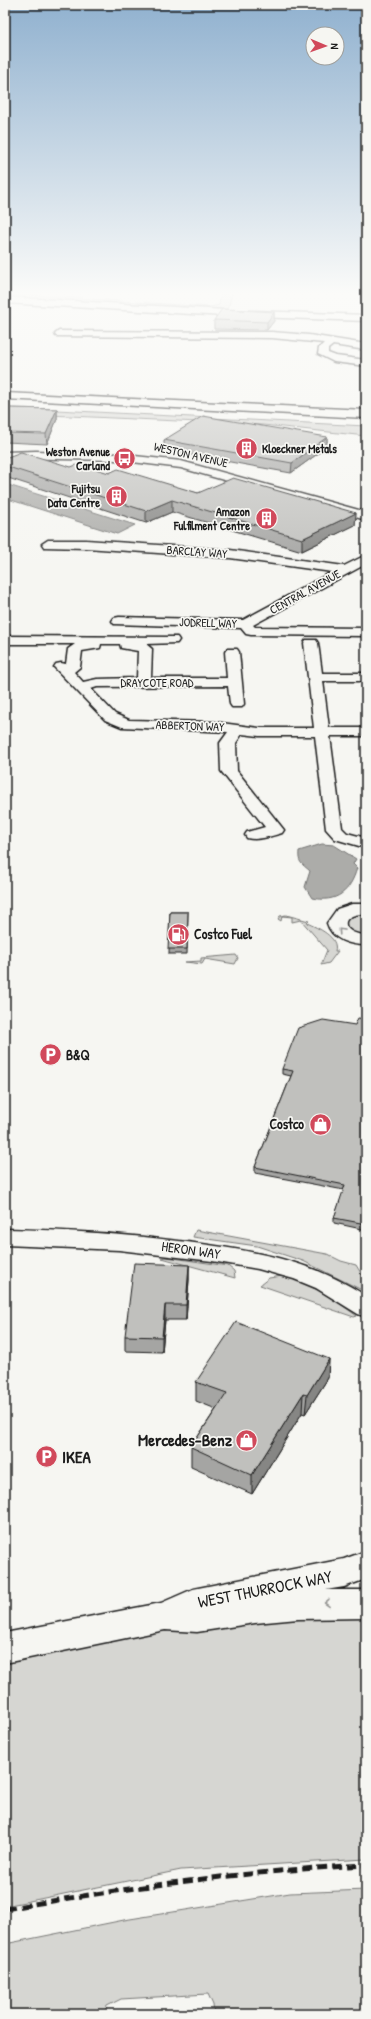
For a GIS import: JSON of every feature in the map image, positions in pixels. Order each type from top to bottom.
[{"type":"main road","points":[[5,396],[366,414]]},
{"type":"main road","points":[[5,403],[366,421]]},
{"type":"main road","points":[[270,409],[366,411]]},
{"type":"main road","name":"WEST THURROCK WAY","points":[[5,1648],[165,1616],[193,1603],[344,1573],[366,1565]]},
{"type":"main road","name":"WEST THURROCK WAY","points":[[165,1616],[197,1618],[255,1609],[298,1605],[366,1604]]},
{"type":"street","name":"WESTON AVENUE","points":[[5,455],[106,456],[146,458],[170,462],[197,468],[366,516]]},
{"type":"street","name":"BARCLAY WAY","points":[[48,544],[86,544],[224,554],[345,570]]},
{"type":"street","name":"CENTRAL AVENUE","points":[[244,624],[325,583],[366,559]]},
{"type":"street","name":"JODRELL WAY","points":[[118,621],[244,624],[251,632],[366,632]]},
{"type":"street","points":[[5,640],[172,640]]},
{"type":"street","points":[[272,640],[304,640],[311,643],[366,642]]},
{"type":"street","points":[[311,643],[334,829],[341,836],[366,843]]},
{"type":"street","name":"ABBERTON WAY","points":[[144,683],[146,651],[142,646],[137,645],[80,646],[75,649],[74,667],[63,669],[110,717],[122,722],[136,725],[214,726],[259,732],[366,732]]},
{"type":"street","points":[[232,652],[237,704]]},
{"type":"street","points":[[316,677],[366,677]]},
{"type":"street","name":"DRAYCOTE ROAD","points":[[82,688],[90,684],[234,682]]},
{"type":"street","points":[[238,729],[228,743],[229,771],[280,835],[253,835]]},
{"type":"street","points":[[366,894],[357,910],[340,916],[336,920],[336,926],[344,935],[356,940],[366,940]]},
{"type":"street","name":"HERON WAY","points":[[5,1237],[93,1239],[258,1260],[303,1273],[331,1286],[366,1308]]},
{"type":"shaded area","points":[[37,409],[366,426],[366,436],[264,425],[5,413]]},
{"type":"shaded area","points":[[5,484],[135,525],[117,534],[5,498]]},
{"type":"shaded area","points":[[322,844],[334,845],[356,859],[353,864],[357,868],[351,884],[341,894],[329,899],[312,898],[305,887],[310,871],[299,858],[299,851]]},
{"type":"shaded area","points":[[286,915],[309,921],[307,923],[322,930],[331,937],[334,941],[335,951],[338,951],[329,963],[321,965],[327,950],[301,920],[292,922],[292,917],[282,916],[281,921],[278,919],[280,916]]},
{"type":"shaded area","points":[[356,915],[366,915],[366,936],[351,933],[345,927],[346,920]]},
{"type":"shaded area","points":[[236,955],[238,958],[235,964],[205,959],[202,964],[185,962],[201,961],[201,958]]},
{"type":"shaded area","points":[[196,1230],[327,1254],[341,1261],[356,1265],[362,1275],[366,1275],[366,1292],[303,1261],[257,1246],[193,1237]]},
{"type":"shaded area","points":[[166,1257],[228,1266],[234,1271],[235,1278],[162,1258]]},
{"type":"shaded area","points":[[282,1276],[312,1287],[357,1316],[354,1317],[260,1285],[269,1278]]},
{"type":"shaded area","points":[[366,1609],[366,1859],[181,1870],[5,1906],[5,1662],[177,1628]]},
{"type":"shaded area","points":[[366,1890],[366,2014],[214,2014],[213,2005],[208,1994],[121,1999],[107,2006],[104,2014],[5,2014],[5,1944],[124,1920],[290,1893]]},
{"type":"building","points":[[5,408],[57,409],[46,434],[5,433]]},
{"type":"building","name":"Kloeckner Metals","points":[[203,416],[327,437],[292,463],[164,440]]},
{"type":"building","points":[[21,452],[71,467],[79,464],[109,473],[118,469],[198,493],[233,478],[356,513],[302,539],[172,500],[146,511],[5,466],[5,458]]},
{"type":"building","name":"Costco Fuel","points":[[170,912],[188,912],[187,949],[168,949]]},
{"type":"building","name":"Costco","points":[[358,1018],[366,1019],[366,1224],[334,1218],[345,1185],[255,1167],[293,1071],[282,1069],[298,1028],[323,1020],[355,1025]]},
{"type":"building","points":[[134,1263],[189,1265],[186,1305],[165,1305],[162,1337],[125,1336]]},
{"type":"building","name":"Mercedes-Benz","points":[[236,1322],[329,1359],[307,1395],[303,1394],[252,1475],[191,1447],[227,1393],[196,1382]]},
{"type":"railway","points":[[5,1909],[185,1881],[275,1871],[366,1865]]},
{"type":"place","name":"Kloeckner Metals","points":[[246,449]]},
{"type":"place","name":"Weston Avenue Carland","points":[[125,459]]},
{"type":"place","name":"Fujitsu Data Centre","points":[[116,496]]},
{"type":"place","name":"Amazon Fulfilment Centre","points":[[266,519]]},
{"type":"place","name":"Costco Fuel","points":[[178,934]]},
{"type":"place","name":"B&Q","points":[[51,1055]]},
{"type":"place","name":"Costco","points":[[320,1124]]},
{"type":"place","name":"Mercedes-Benz","points":[[247,1440]]},
{"type":"place","name":"IKEA","points":[[46,1457]]}]
